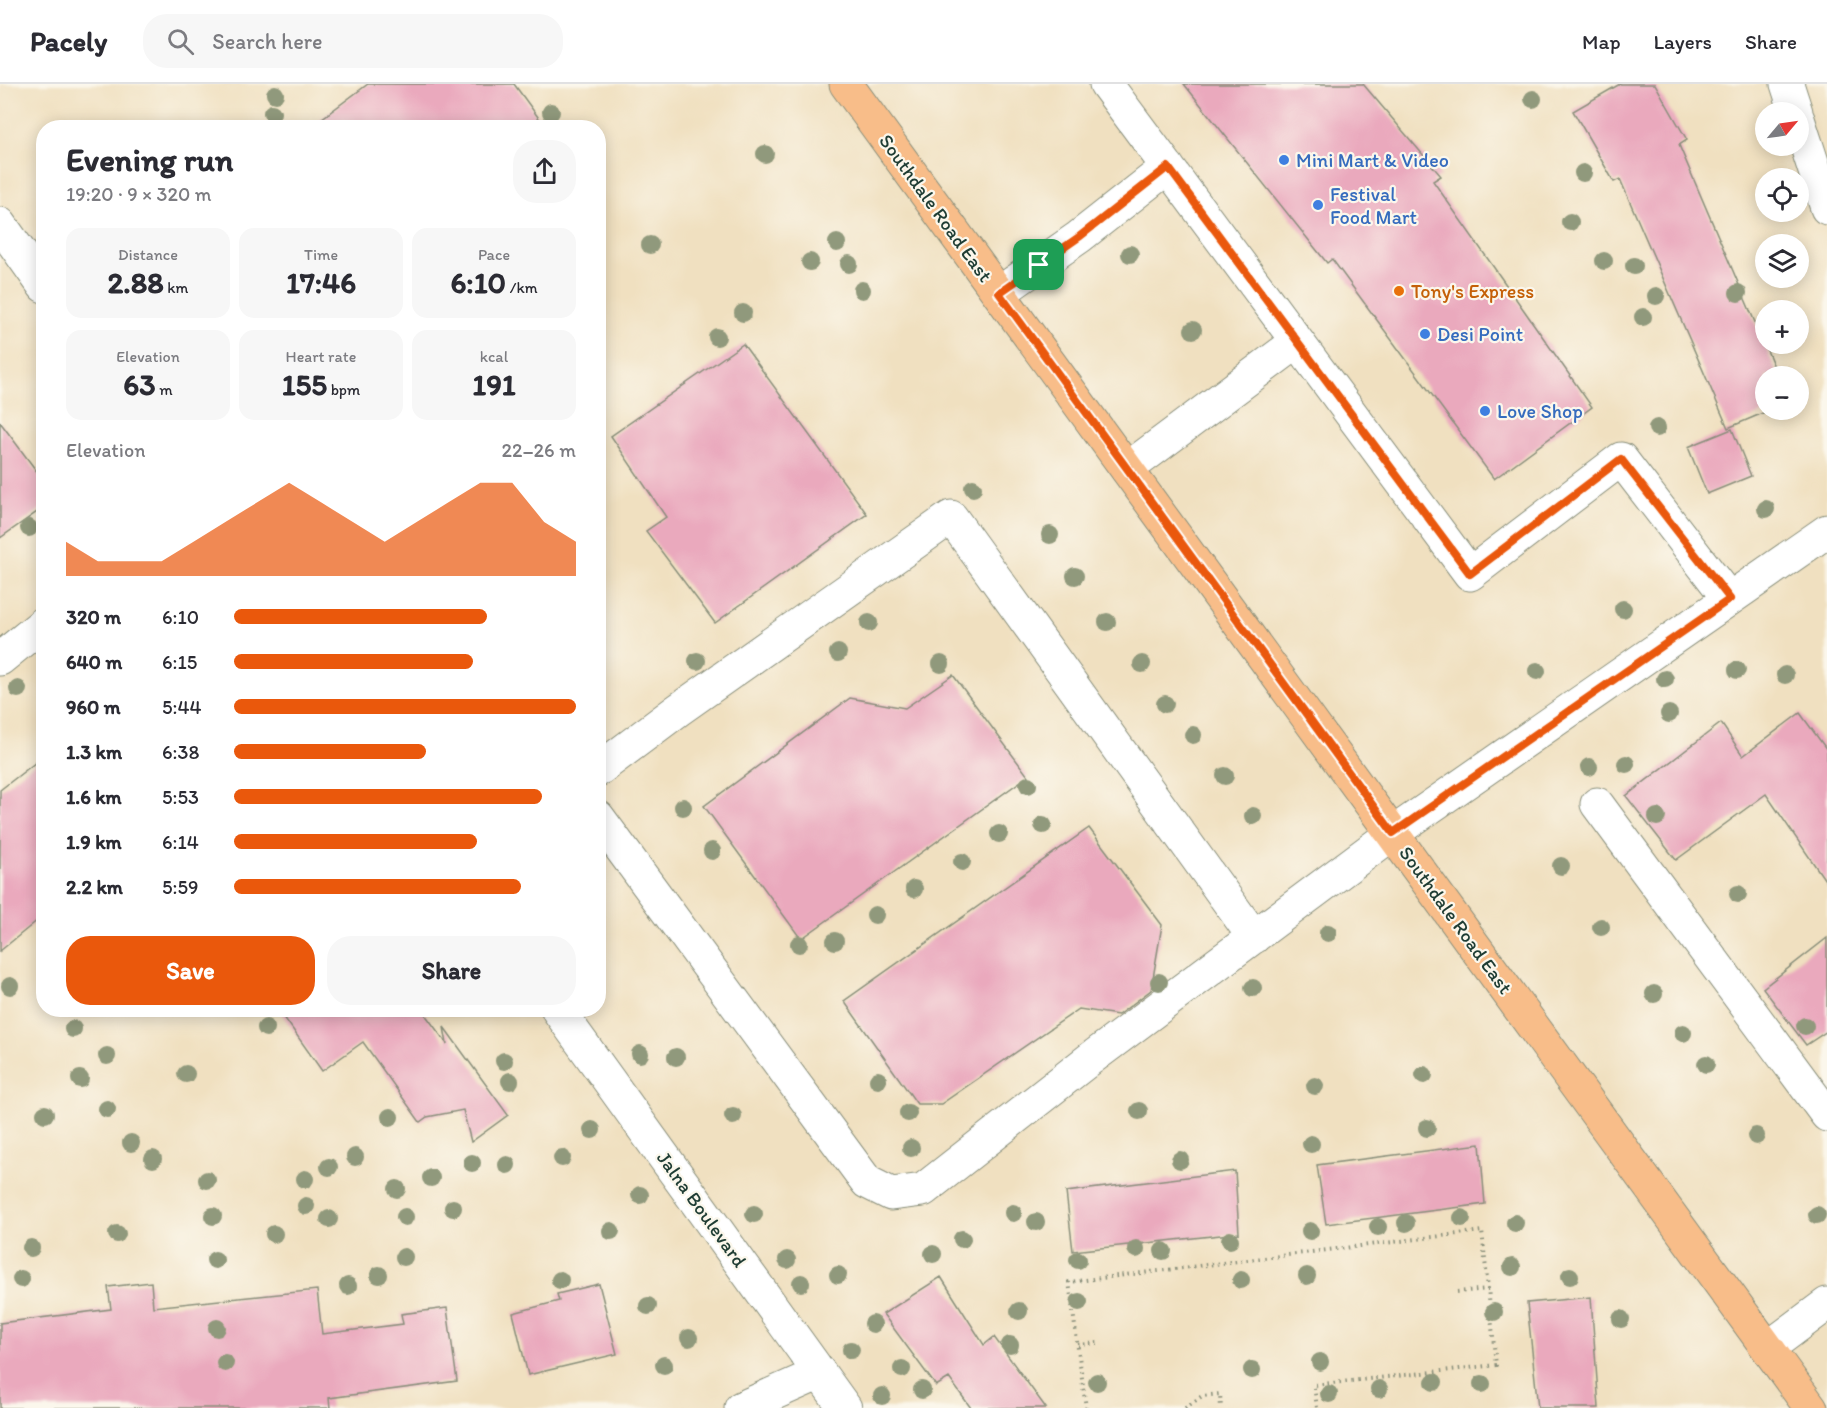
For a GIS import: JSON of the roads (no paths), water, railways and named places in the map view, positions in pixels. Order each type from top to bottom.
[{"type":"main road","name":"Southdale Road East","points":[[846,84],[1811,1408]]},
{"type":"street","points":[[1106,84],[1470,574],[1621,459],[1730,599]]},
{"type":"street","points":[[1787,84],[1793,102]]},
{"type":"street","points":[[1809,153],[1827,208]]},
{"type":"street","points":[[999,293],[1079,237],[1168,167]]},
{"type":"street","points":[[0,224],[36,275]]},
{"type":"street","points":[[1127,469],[1297,342]]},
{"type":"street","points":[[606,764],[678,710],[951,517],[1254,937]]},
{"type":"street","points":[[606,828],[867,1182],[891,1194],[923,1190],[1090,1059],[1393,833],[1730,599],[1824,539]]},
{"type":"street","points":[[0,659],[36,630]]},
{"type":"street","points":[[1597,804],[1827,1115]]},
{"type":"street","name":"Jalna Boulevard","points":[[563,1017],[845,1408]]},
{"type":"street","points":[[1768,1348],[1827,1304]]},
{"type":"street","points":[[741,1408],[820,1372]]},
{"type":"place","name":"Mini Mart & Video","points":[[1284,160]]},
{"type":"place","name":"Festival Food Mart","points":[[1318,205]]},
{"type":"place","name":"Tony's Express","points":[[1399,291]]},
{"type":"place","name":"Desi Point","points":[[1425,334]]},
{"type":"place","name":"Love Shop","points":[[1485,411]]}]
